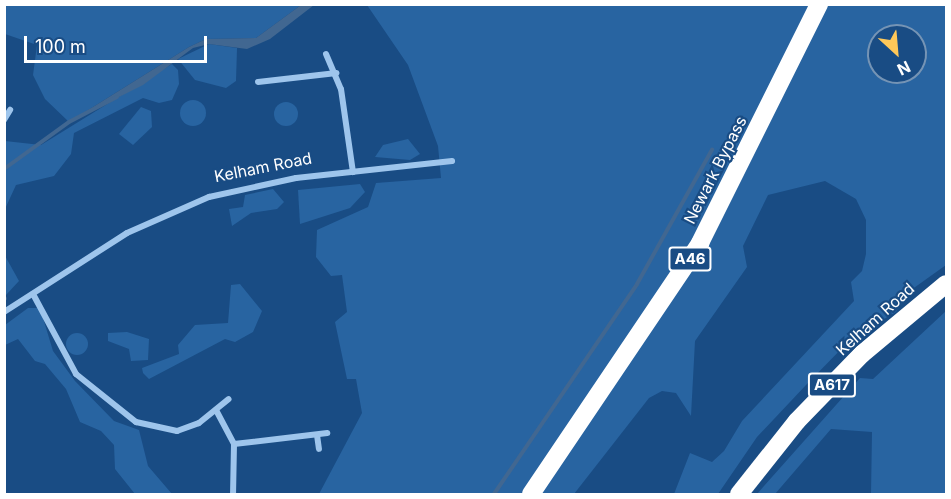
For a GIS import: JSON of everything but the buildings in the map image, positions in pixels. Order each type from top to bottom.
[{"type":"highway","name":"Newark Bypass","points":[[531,495],[700,243],[819,4]]},
{"type":"highway","name":"Kelham Road","points":[[739,495],[797,421],[862,354],[946,284]]},
{"type":"street","points":[[326,54],[336,73],[353,172]]},
{"type":"street","points":[[258,82],[336,73]]},
{"type":"street","points":[[4,120],[10,110]]},
{"type":"street","name":"Kelham Road","points":[[4,312],[127,233],[189,204],[247,186],[452,161]]},
{"type":"street","points":[[33,294],[76,374],[136,422],[177,431],[216,410],[229,399]]},
{"type":"street","points":[[216,410],[234,444],[233,495]]},
{"type":"street","points":[[234,444],[327,433]]},
{"type":"street","points":[[316,435],[319,449]]},
{"type":"shaded area","points":[[5,5],[301,5],[256,38],[206,39],[189,47],[69,122],[45,99],[33,75],[37,45],[5,34]]},
{"type":"shaded area","points":[[301,5],[314,5],[270,39],[247,49],[209,44],[193,48],[143,85],[69,122],[189,47],[206,39],[256,38]]},
{"type":"shaded area","points":[[367,5],[946,5],[946,265],[911,290],[896,312],[852,338],[757,437],[718,494],[674,494],[690,453],[712,462],[724,451],[742,421],[854,301],[851,282],[862,271],[866,254],[866,220],[856,199],[825,181],[768,195],[743,246],[747,267],[695,341],[691,416],[676,393],[662,391],[649,398],[574,494],[319,494],[362,413],[356,379],[347,379],[335,322],[347,312],[342,275],[331,276],[316,257],[317,230],[368,207],[376,183],[441,178],[438,146],[408,65]]},
{"type":"shaded area","points":[[209,44],[237,48],[236,81],[226,88],[195,80],[178,59]]},
{"type":"shaded area","points":[[172,64],[178,70],[179,84],[172,100],[159,103],[143,98],[74,133],[71,154],[54,176],[16,185],[5,209],[5,141],[41,145]]},
{"type":"shaded area","points":[[193,100],[202,104],[206,113],[202,122],[193,126],[184,122],[180,113],[184,104]]},
{"type":"shaded area","points":[[286,102],[295,105],[298,114],[295,123],[286,126],[277,123],[274,114],[277,105]]},
{"type":"shaded area","points":[[141,107],[151,111],[152,127],[133,145],[119,134]]},
{"type":"shaded area","points":[[408,139],[420,154],[410,160],[375,157],[383,145]]},
{"type":"shaded area","points":[[360,184],[365,192],[350,208],[300,224],[298,190]]},
{"type":"shaded area","points":[[273,189],[284,202],[277,209],[251,213],[232,226],[229,209],[243,207],[245,195]]},
{"type":"shaded area","points":[[4,254],[19,281],[5,296],[4,296]]},
{"type":"shaded area","points":[[240,284],[262,311],[253,332],[235,342],[225,339],[149,379],[143,373],[142,368],[179,354],[178,345],[195,325],[228,323],[231,285]]},
{"type":"shaded area","points":[[28,308],[40,308],[53,351],[75,381],[114,421],[139,430],[148,466],[172,494],[135,494],[115,469],[114,445],[101,431],[80,422],[66,389],[45,364],[35,361],[18,339],[5,345],[5,325]]},
{"type":"shaded area","points":[[946,311],[946,494],[871,494],[872,432],[831,429],[775,494],[757,494],[860,378],[873,379]]},
{"type":"shaded area","points":[[127,332],[149,339],[148,360],[131,361],[129,349],[108,341],[108,333]]},
{"type":"shaded area","points":[[77,333],[87,340],[88,344],[81,354],[77,355],[67,348],[66,344],[73,334]]},
{"type":"waterway","points":[[4,169],[69,122],[117,97]]},
{"type":"waterway","points":[[494,494],[637,284],[712,150]]}]
